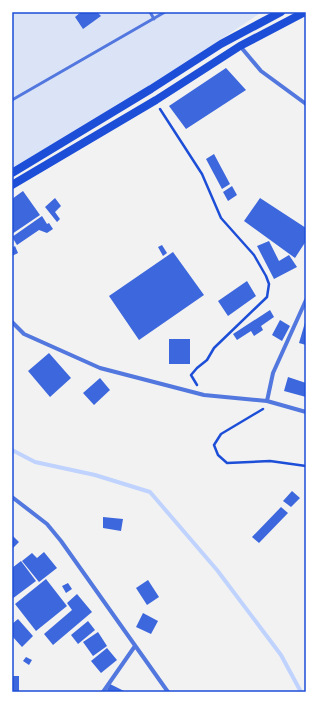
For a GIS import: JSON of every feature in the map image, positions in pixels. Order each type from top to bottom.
[{"type":"main road","points":[[12,173],[151,89],[221,44],[281,12]]},
{"type":"main road","points":[[12,185],[156,100],[240,46],[305,12]]},
{"type":"street","points":[[240,46],[261,71],[306,104]]},
{"type":"street","points":[[267,401],[273,373],[306,300]]},
{"type":"street","points":[[12,322],[24,334],[100,368],[204,395],[267,401],[306,412]]},
{"type":"street","points":[[12,497],[47,524],[61,541],[168,692]]},
{"type":"street","points":[[103,692],[135,646]]},
{"type":"lane","points":[[150,12],[154,19]]},
{"type":"lane","points":[[12,100],[166,12]]},
{"type":"path","points":[[156,100],[202,174],[221,218],[254,255],[269,284],[266,297],[214,348],[207,360],[191,375],[204,395]]},
{"type":"path","points":[[267,401],[262,409],[221,434],[214,445],[218,455],[227,463],[270,461],[306,466]]},
{"type":"shaded area","points":[[12,12],[262,12],[12,178]]},
{"type":"building","points":[[81,12],[97,12],[101,16],[83,29],[75,17]]},
{"type":"building","points":[[226,68],[246,90],[186,129],[169,106]]},
{"type":"building","points":[[214,154],[230,184],[222,189],[206,159]]},
{"type":"building","points":[[232,186],[237,195],[228,201],[223,192]]},
{"type":"building","points":[[23,191],[40,215],[12,234],[12,199]]},
{"type":"building","points":[[55,198],[61,206],[55,212],[60,219],[57,222],[45,207]]},
{"type":"building","points":[[260,198],[306,228],[306,241],[295,258],[244,221]]},
{"type":"building","points":[[42,216],[47,224],[49,223],[53,229],[47,233],[39,230],[17,245],[12,237]]},
{"type":"building","points":[[269,241],[279,261],[289,255],[297,267],[274,279],[257,246]]},
{"type":"building","points":[[162,245],[167,253],[163,256],[158,247]]},
{"type":"building","points":[[15,246],[18,253],[12,256],[12,248]]},
{"type":"building","points":[[173,252],[204,295],[139,340],[109,296]]},
{"type":"building","points":[[247,281],[256,296],[228,316],[218,301]]},
{"type":"building","points":[[270,310],[274,317],[261,326],[263,330],[254,336],[251,331],[237,340],[233,334]]},
{"type":"building","points":[[306,319],[306,345],[299,343]]},
{"type":"building","points":[[280,320],[290,326],[282,341],[272,335]]},
{"type":"building","points":[[169,339],[190,339],[190,364],[169,364]]},
{"type":"building","points":[[49,353],[71,378],[50,397],[28,371]]},
{"type":"building","points":[[288,377],[306,383],[306,397],[284,391]]},
{"type":"building","points":[[100,378],[110,390],[94,405],[83,393]]},
{"type":"building","points":[[292,491],[300,498],[291,507],[283,501]]},
{"type":"building","points":[[281,507],[288,513],[259,543],[252,537]]},
{"type":"building","points":[[103,517],[123,519],[121,531],[103,528]]},
{"type":"building","points":[[12,535],[19,542],[12,549]]},
{"type":"building","points":[[44,552],[57,568],[39,582],[22,561],[32,553],[37,558]]},
{"type":"building","points":[[21,561],[36,581],[12,599],[12,568]]},
{"type":"building","points":[[46,579],[67,606],[36,631],[15,604]]},
{"type":"building","points":[[148,580],[159,597],[147,605],[136,588]]},
{"type":"building","points":[[68,583],[72,589],[66,593],[62,586]]},
{"type":"building","points":[[77,594],[92,612],[53,645],[44,634],[72,610],[67,603]]},
{"type":"building","points":[[143,613],[158,621],[151,634],[136,627]]},
{"type":"building","points":[[18,619],[33,636],[22,647],[12,636],[12,624]]},
{"type":"building","points":[[88,621],[95,630],[78,644],[71,635]]},
{"type":"building","points":[[98,632],[107,646],[93,656],[83,642]]},
{"type":"building","points":[[107,648],[117,660],[101,673],[91,661]]},
{"type":"building","points":[[26,657],[32,660],[29,665],[23,661]]},
{"type":"building","points":[[12,676],[19,676],[19,692],[12,692]]},
{"type":"building","points":[[110,684],[126,692],[106,692]]},
{"type":"waterway","points":[[12,450],[35,462],[95,475],[150,492],[217,570],[281,655],[301,692]]}]
